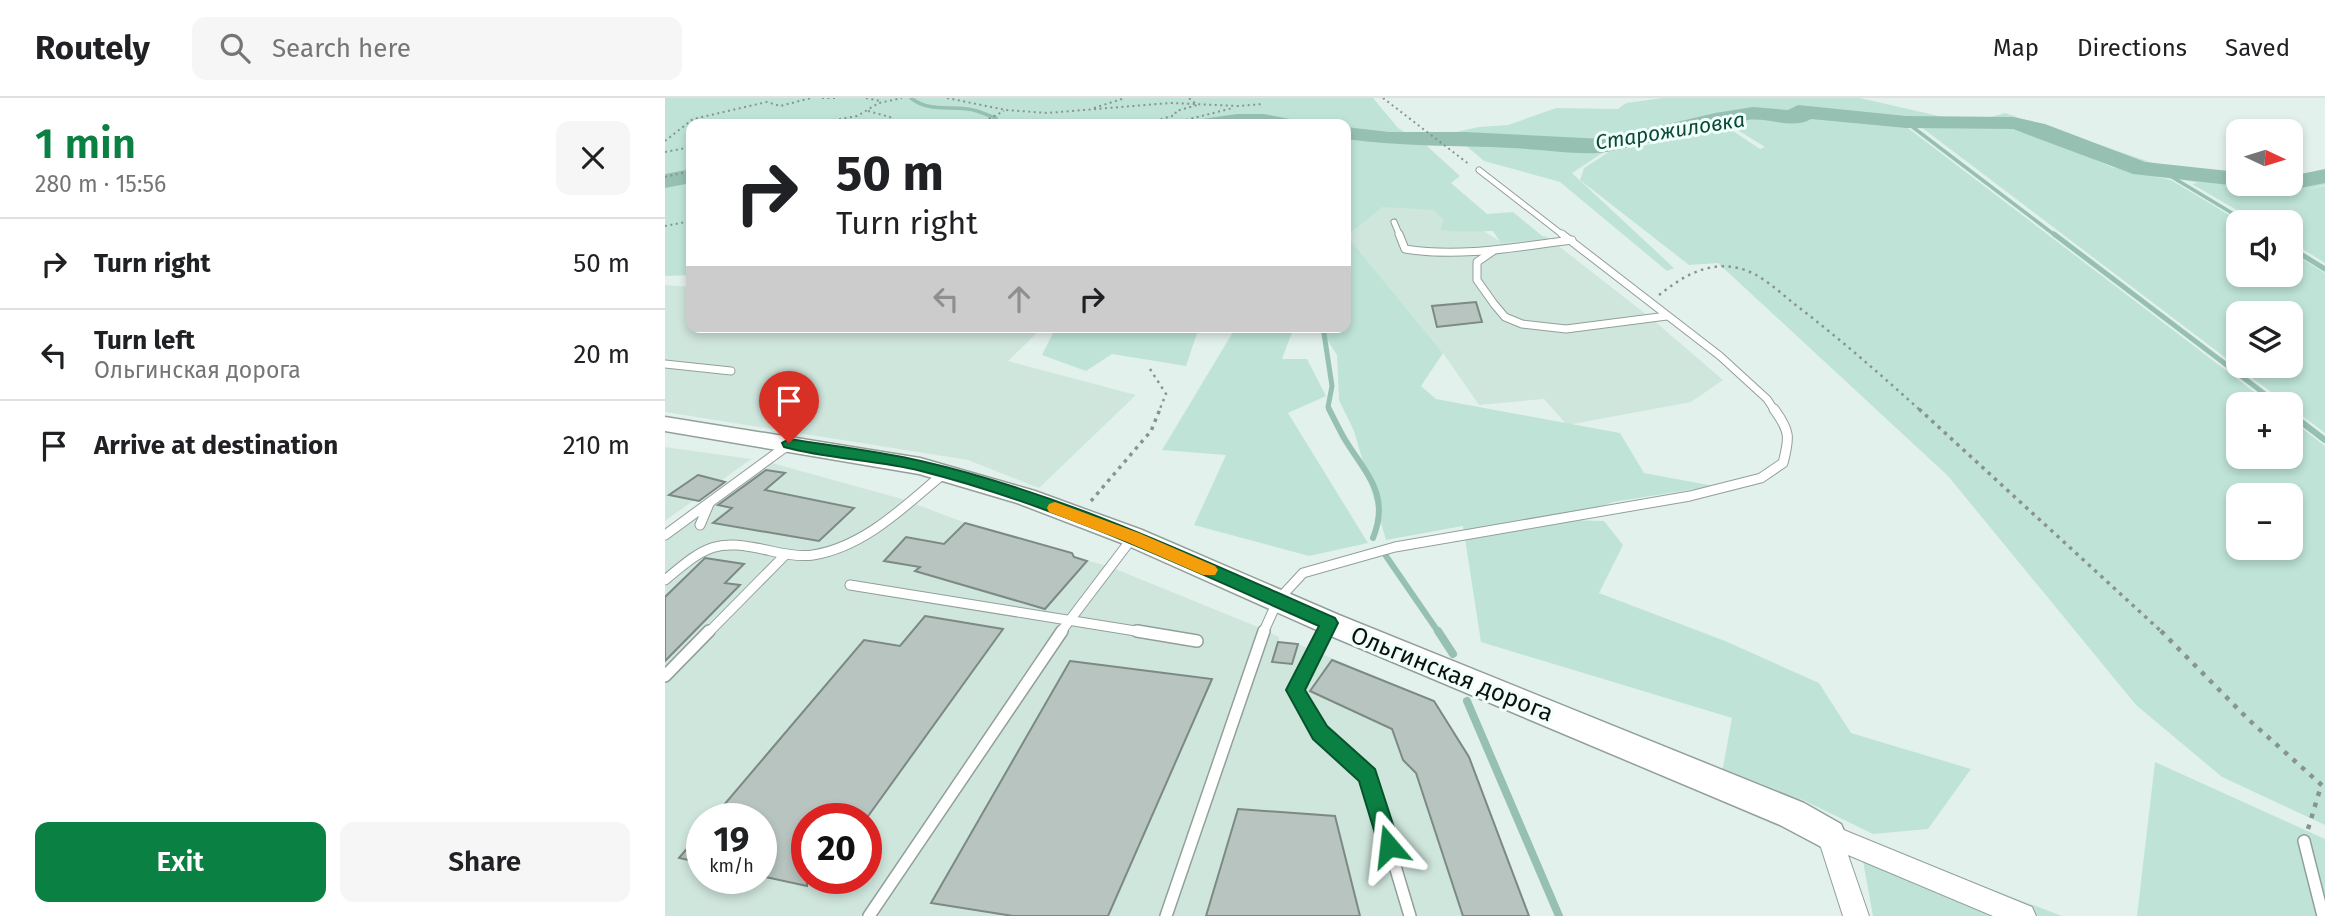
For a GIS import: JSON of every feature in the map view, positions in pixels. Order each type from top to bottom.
[{"type":"street","name":"Ольгинская дорога","points":[[665,424],[789,443],[945,472],[1026,497],[1133,537],[1329,623],[1780,808],[1829,835],[2023,916]]},
{"type":"street","points":[[1829,835],[1856,916]]},
{"type":"lane","points":[[1165,916],[1264,631],[1278,600],[1303,573],[1395,547],[1690,496],[1761,478],[1783,463],[1788,444],[1787,427],[1767,398],[1720,356],[1479,170]]},
{"type":"lane","points":[[1394,222],[1405,249],[1430,255],[1493,251],[1571,240]]},
{"type":"lane","points":[[1493,251],[1478,262],[1477,280],[1505,317],[1523,324],[1566,329],[1667,316]]},
{"type":"lane","points":[[665,364],[731,370]]},
{"type":"lane","points":[[665,535],[789,443]]},
{"type":"lane","points":[[665,580],[705,549],[721,544],[785,555],[814,554],[840,547],[865,535],[945,472]]},
{"type":"lane","points":[[700,526],[709,502]]},
{"type":"lane","points":[[869,916],[1068,622],[1133,537]]},
{"type":"lane","points":[[665,676],[785,555]]},
{"type":"lane","points":[[850,585],[1198,641]]},
{"type":"lane","points":[[1329,623],[1296,690],[1320,733],[1368,776],[1410,916]]},
{"type":"lane","points":[[2304,841],[2323,916]]},
{"type":"path","points":[[693,119],[767,102],[780,106],[811,98]]},
{"type":"path","points":[[822,98],[838,98]]},
{"type":"path","points":[[866,98],[888,102],[902,98]]},
{"type":"path","points":[[947,98],[1006,110],[1047,113],[1170,103],[1239,106],[1263,104]]},
{"type":"path","points":[[1086,111],[1125,98]]},
{"type":"path","points":[[1189,98],[1197,105]]},
{"type":"path","points":[[1383,98],[1479,170]]},
{"type":"path","points":[[842,119],[868,111],[880,101]]},
{"type":"path","points":[[1166,119],[1175,115],[1176,111],[1197,105]]},
{"type":"path","points":[[1198,119],[1239,106]]},
{"type":"path","points":[[986,119],[1006,110]]},
{"type":"path","points":[[868,111],[892,119]]},
{"type":"path","points":[[665,141],[686,124]]},
{"type":"path","points":[[665,152],[686,148]]},
{"type":"path","points":[[665,177],[686,172]]},
{"type":"path","points":[[665,226],[686,221]]},
{"type":"path","points":[[1651,304],[1668,286],[1685,275],[1713,268],[1737,268],[1760,277],[1859,354],[2179,648],[2249,720],[2323,787],[2304,841]]},
{"type":"path","points":[[1078,517],[1151,431],[1166,394],[1150,369]]},
{"type":"shaded area","points":[[665,98],[1373,98],[1398,128],[1427,146],[1460,176],[1451,183],[1487,214],[1513,212],[1546,239],[1501,243],[1493,231],[1440,229],[1444,221],[1434,210],[1383,207],[1351,233],[1351,119],[686,119],[686,275],[665,276]]},
{"type":"shaded area","points":[[1663,98],[1860,98],[1943,117],[1978,121],[2005,113],[2150,162],[2193,172],[2226,175],[2226,196],[2303,196],[2303,177],[2325,172],[2325,185],[2305,190],[2325,186],[2325,263],[2303,249],[2303,210],[2236,210],[2192,184],[2198,183],[2120,167],[2049,137],[2010,130],[2040,136],[2112,167],[2171,180],[2226,213],[2226,287],[2303,287],[2303,259],[2325,273],[2325,433],[2303,416],[2303,392],[2271,392],[2252,378],[2303,378],[2303,301],[2226,301],[2226,358],[1921,127],[1873,122],[1908,128],[2226,370],[2226,378],[2236,378],[2254,392],[2226,392],[2226,469],[2303,469],[2303,429],[2325,446],[2325,825],[2222,777],[2136,705],[1948,476],[1718,263],[1689,265],[1580,180],[1584,168],[1609,152],[1730,129],[1760,149],[1765,147],[1731,126],[1607,150],[1572,173],[1674,268],[1667,271],[1560,182],[1484,161],[1451,133],[1508,125],[1556,108],[1618,109],[1626,103]]},
{"type":"shaded area","points":[[1436,201],[1501,242],[1546,236],[1652,319],[1723,380],[1691,402],[1567,425],[1544,399],[1479,405],[1443,353],[1351,241],[1351,233],[1383,207]]},
{"type":"shaded area","points":[[1351,241],[1443,353],[1421,386],[1436,399],[1620,433],[1644,473],[1714,486],[1613,502],[1567,520],[1604,521],[1623,545],[1599,593],[1725,641],[1819,683],[1851,733],[1971,769],[1928,829],[1873,834],[1803,800],[1721,778],[1732,718],[1481,642],[1463,526],[1386,540],[1354,431],[1339,400],[1337,355],[1323,333],[1351,333]]},
{"type":"shaded area","points":[[665,285],[686,287],[686,333],[1037,333],[1008,361],[1136,395],[1039,488],[968,460],[665,412]]},
{"type":"shaded area","points":[[1053,333],[1197,333],[1186,366],[1112,354],[1086,371],[1042,355]]},
{"type":"shaded area","points":[[1232,333],[1292,333],[1282,359],[1307,359],[1326,396],[1288,413],[1368,543],[1309,556],[1194,525],[1226,455],[1162,450]]},
{"type":"shaded area","points":[[665,447],[751,459],[665,521]]},
{"type":"shaded area","points":[[761,460],[902,499],[966,523],[1072,553],[1074,557],[1108,566],[1258,627],[1279,637],[1279,642],[1298,644],[1434,701],[1528,916],[665,916],[665,530]]},
{"type":"shaded area","points":[[2155,762],[2325,839],[2325,916],[2137,916]]},
{"type":"shaded area","points":[[1859,839],[2062,916],[1873,916]]},
{"type":"building","points":[[1476,302],[1482,322],[1437,327],[1432,306]]},
{"type":"building","points":[[766,470],[785,473],[765,490],[854,508],[819,541],[713,523],[732,508],[718,505]]},
{"type":"building","points":[[698,475],[725,482],[699,501],[669,495]]},
{"type":"building","points":[[965,523],[1072,553],[1074,557],[1087,561],[1045,609],[915,571],[920,567],[884,561],[906,537],[944,544]]},
{"type":"building","points":[[705,558],[744,564],[725,583],[740,585],[665,661],[665,597]]},
{"type":"building","points":[[925,616],[1003,629],[878,803],[791,803],[791,883],[777,879],[777,803],[726,803],[864,640],[900,646]]},
{"type":"building","points":[[1278,642],[1298,644],[1292,664],[1272,662]]},
{"type":"building","points":[[1332,660],[1434,701],[1469,757],[1529,916],[1463,916],[1416,773],[1403,760],[1392,729],[1310,691]]},
{"type":"building","points":[[1070,661],[1212,679],[1108,916],[1013,916],[931,903]]},
{"type":"building","points":[[1238,809],[1335,816],[1360,916],[1206,916]]},
{"type":"building","points":[[686,850],[686,860],[679,858]]},
{"type":"waterway","points":[[911,98],[931,107],[968,109],[996,119]]},
{"type":"waterway","name":"Старожиловка","points":[[1351,134],[1389,139],[1465,139],[1605,146],[1715,119],[1753,113],[1766,116],[1802,116],[1796,113],[1798,111],[1906,122],[2013,123],[2037,129],[2141,169],[2226,178]]},
{"type":"waterway","points":[[1906,122],[2056,236]]},
{"type":"waterway","points":[[2162,171],[2227,210]]},
{"type":"waterway","name":"Старожиловка","points":[[2303,181],[2325,176]]},
{"type":"waterway","name":"Старожиловка","points":[[665,181],[686,177]]},
{"type":"waterway","points":[[2054,234],[2262,392]]},
{"type":"waterway","points":[[2303,255],[2325,269]]},
{"type":"waterway","points":[[1324,333],[1332,386],[1329,409]]},
{"type":"waterway","points":[[1329,409],[1367,473],[1377,496],[1378,523],[1373,538]]},
{"type":"waterway","points":[[2303,423],[2325,440]]},
{"type":"waterway","points":[[1386,556],[1439,633]]},
{"type":"waterway","points":[[1438,631],[1453,654]]},
{"type":"waterway","points":[[1467,701],[1559,916]]},
{"type":"slow traffic","points":[[1055,508],[1133,537],[1209,570]]},
{"type":"route","points":[[789,443],[920,466],[1026,497],[1133,537],[1329,623],[1296,690],[1320,733],[1368,776],[1389,846]]}]
